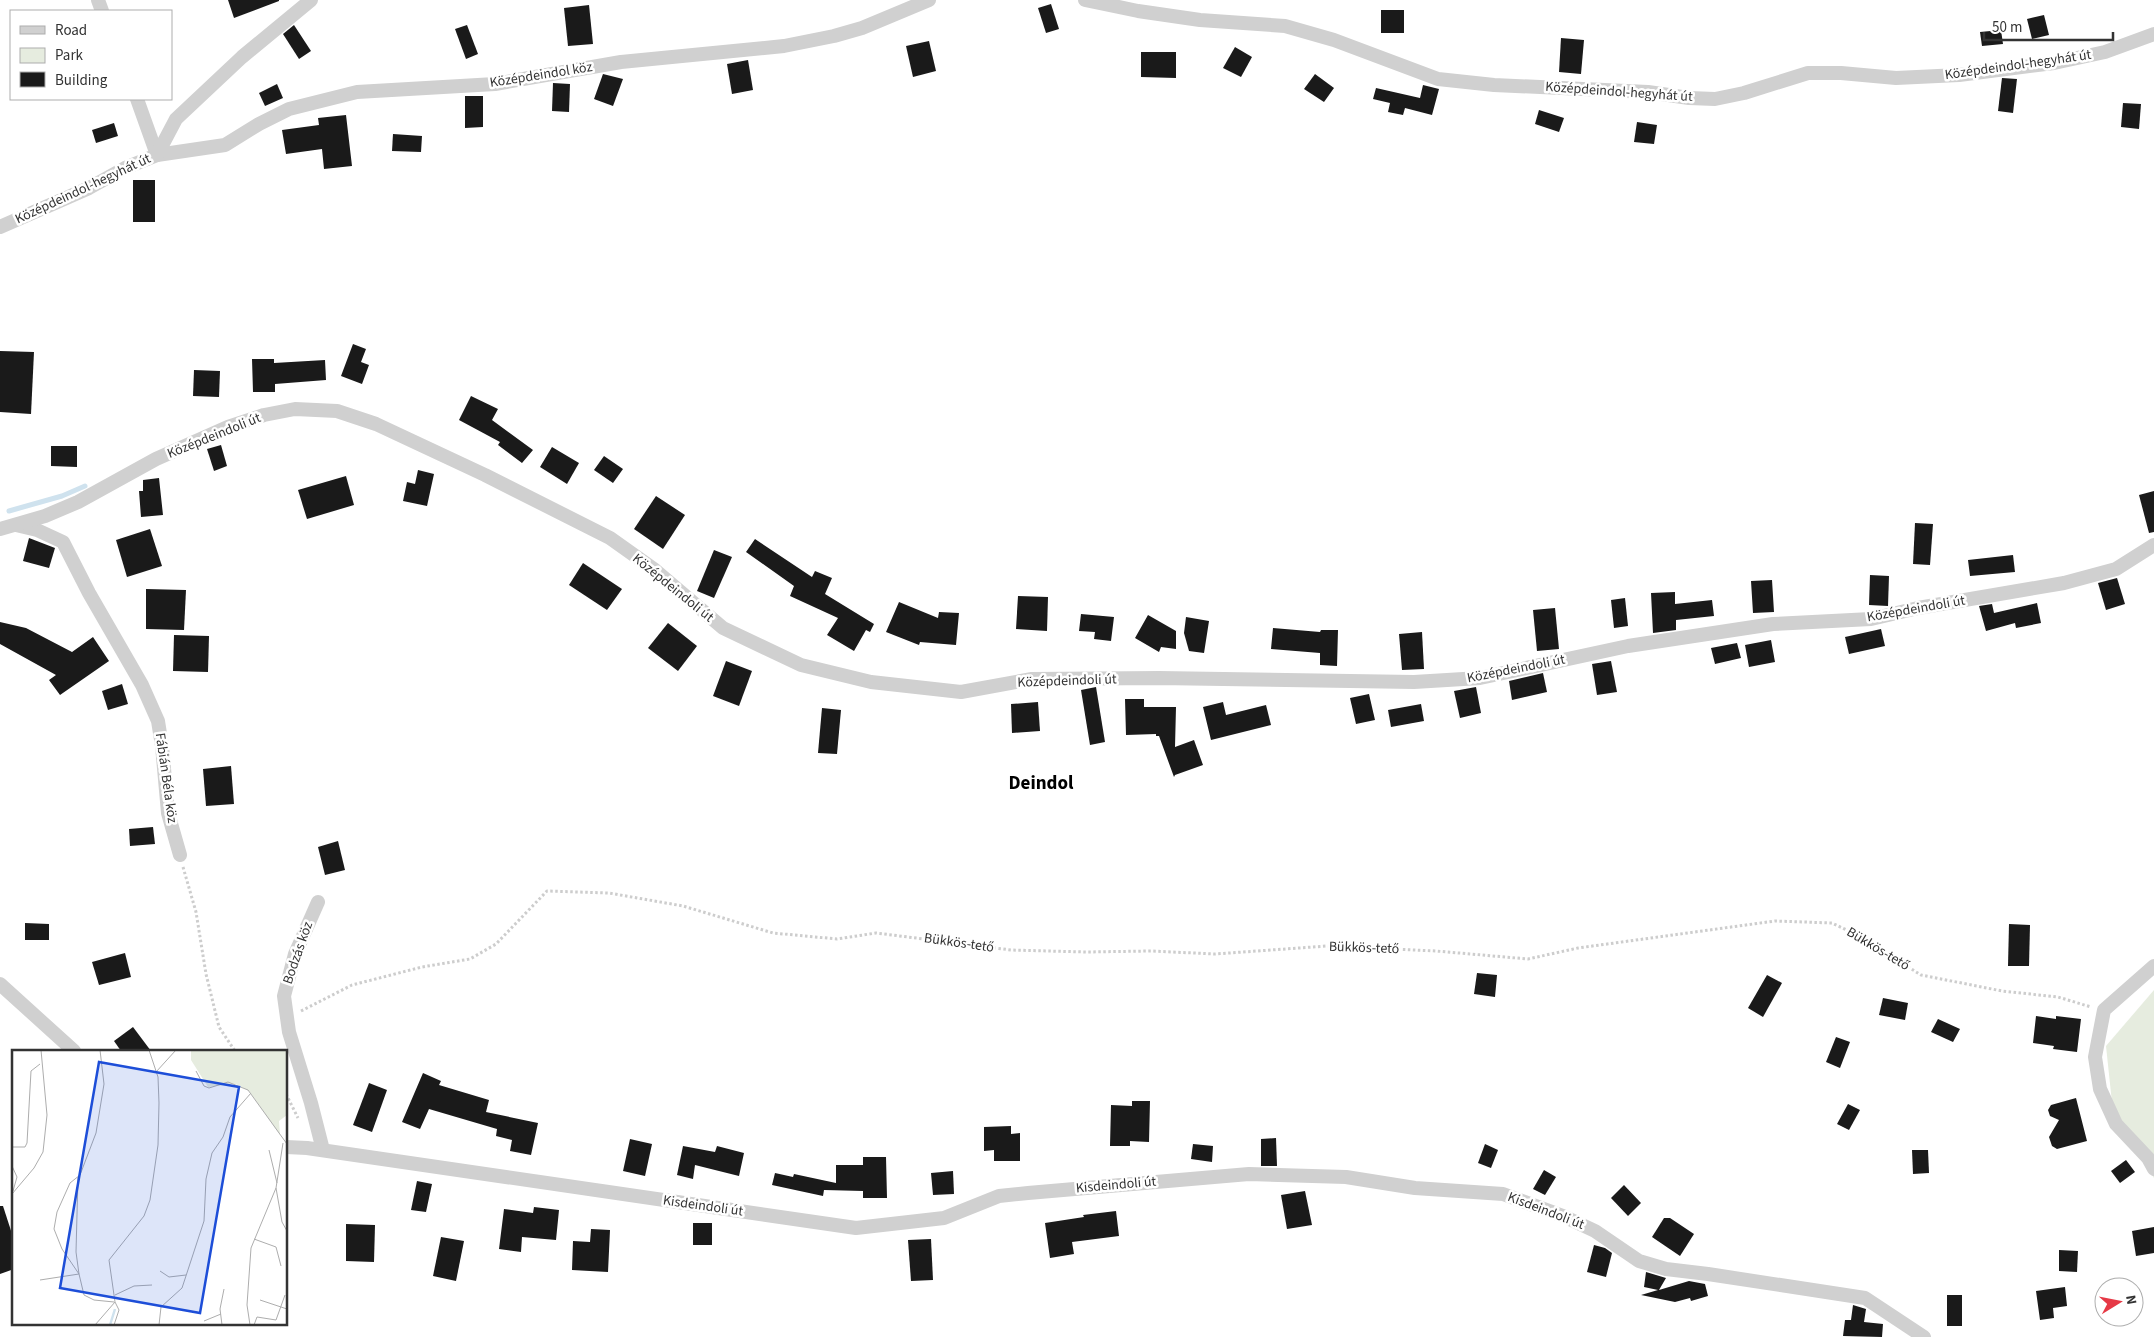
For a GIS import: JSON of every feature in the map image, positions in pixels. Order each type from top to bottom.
[{"type":"street","name":"Középdeindol-hegyhát út","points":[[0,228],[89,188],[125,168],[157,155],[176,119],[242,57],[311,0]]},
{"type":"street","name":"Középdeindol köz","points":[[157,155],[226,144],[289,108],[357,92],[495,84],[620,62],[784,46],[862,28],[929,0]]},
{"type":"street","name":"Középdeindol-hegyhát út","points":[[1085,0],[1138,11],[1200,20],[1285,26],[1334,40],[1438,79],[1494,84],[1648,92],[1715,99],[1744,93],[1808,73],[1841,73],[1914,78],[1959,75],[2054,63],[2105,52],[2154,34]]},
{"type":"street","points":[[137,100],[157,155]]},
{"type":"street","name":"Középdeindoli út","points":[[6,527],[45,516],[78,502],[156,459],[237,424],[264,415],[294,409],[337,411],[376,424],[485,474],[610,538],[655,570],[723,628],[801,665],[871,682],[962,692],[1032,680],[1159,678],[1414,682],[1480,678],[1628,646],[1773,624],[1871,619],[1918,608],[2064,583],[2116,569],[2154,545]]},
{"type":"street","name":"Fábián Béla köz","points":[[6,527],[37,530],[63,542],[89,593],[142,685],[158,721],[168,813],[180,855]]},
{"type":"street","name":"Bodzás köz","points":[[318,902],[295,954],[284,996],[288,1032],[311,1103],[323,1150]]},
{"type":"street","points":[[2154,966],[2104,1010],[2094,1057],[2100,1089],[2116,1124],[2148,1158],[2154,1169]]},
{"type":"street","points":[[0,984],[73,1050]]},
{"type":"street","name":"Kisdeindoli út","points":[[288,1147],[323,1150],[856,1228],[944,1218],[999,1196],[1248,1174],[1346,1177],[1415,1188],[1503,1194],[1563,1216],[1595,1231],[1639,1262],[1666,1269],[1865,1298],[1924,1337]]},
{"type":"path","points":[[180,855],[196,912],[206,974],[219,1027],[233,1050]]},
{"type":"path","name":"Bükkös-tető","points":[[287,1018],[352,985],[422,967],[470,959],[496,944],[547,891],[609,893],[683,906],[773,933],[837,939],[876,933],[1001,949],[1086,952],[1151,951],[1215,954],[1327,946],[1436,951],[1528,959],[1578,948],[1775,921],[1832,923],[1857,935],[1922,975],[2002,990],[2058,996],[2104,1010]]},
{"type":"green space","points":[[2154,990],[2154,1178],[2113,1112],[2106,1046]]},
{"type":"building","points":[[228,0],[279,0],[279,1],[234,18]]},
{"type":"building","points":[[1051,4],[1059,29],[1046,33],[1038,8]]},
{"type":"building","points":[[589,5],[593,44],[568,46],[564,8]]},
{"type":"building","points":[[1381,10],[1404,10],[1404,33],[1381,33]]},
{"type":"building","points":[[2044,15],[2049,35],[2032,39],[2027,19]]},
{"type":"building","points":[[294,25],[311,51],[299,59],[283,34]]},
{"type":"building","points":[[467,25],[478,54],[466,59],[455,29]]},
{"type":"building","points":[[2001,30],[2003,44],[1982,46],[1980,32]]},
{"type":"building","points":[[1561,38],[1584,40],[1581,74],[1559,72]]},
{"type":"building","points":[[929,41],[936,71],[913,77],[906,46]]},
{"type":"building","points":[[1235,47],[1252,57],[1241,77],[1223,68]]},
{"type":"building","points":[[1141,52],[1176,52],[1176,78],[1141,77]]},
{"type":"building","points":[[748,60],[753,90],[732,94],[727,64]]},
{"type":"building","points":[[603,74],[623,79],[613,106],[594,99]]},
{"type":"building","points":[[1315,74],[1334,88],[1324,102],[1304,89]]},
{"type":"building","points":[[2002,78],[2017,79],[2013,113],[1998,111]]},
{"type":"building","points":[[553,83],[570,84],[569,112],[552,111]]},
{"type":"building","points":[[277,84],[283,98],[265,106],[259,93]]},
{"type":"building","points":[[1423,85],[1439,89],[1432,115],[1405,108],[1403,115],[1388,112],[1390,103],[1373,99],[1376,88],[1420,98]]},
{"type":"building","points":[[465,96],[483,96],[483,127],[465,128]]},
{"type":"building","points":[[2123,103],[2141,104],[2139,129],[2121,127]]},
{"type":"building","points":[[1539,110],[1564,118],[1559,132],[1535,124]]},
{"type":"building","points":[[346,115],[352,166],[324,169],[322,149],[286,154],[282,130],[319,125],[318,118]]},
{"type":"building","points":[[1637,122],[1657,125],[1654,144],[1634,142]]},
{"type":"building","points":[[114,123],[118,136],[96,143],[92,130]]},
{"type":"building","points":[[393,134],[422,136],[421,152],[392,151]]},
{"type":"building","points":[[133,180],[155,180],[155,222],[133,222]]},
{"type":"building","points":[[353,344],[366,349],[361,362],[369,365],[362,384],[341,376]]},
{"type":"building","points":[[0,351],[34,352],[31,414],[0,412]]},
{"type":"building","points":[[252,359],[274,359],[274,363],[325,360],[326,380],[275,384],[275,392],[253,392]]},
{"type":"building","points":[[194,370],[220,371],[219,397],[193,396]]},
{"type":"building","points":[[471,396],[498,409],[492,420],[533,450],[522,463],[498,445],[500,442],[459,420]]},
{"type":"building","points":[[221,445],[227,466],[214,471],[207,449]]},
{"type":"building","points":[[51,446],[77,446],[77,467],[51,466]]},
{"type":"building","points":[[552,447],[579,463],[567,484],[540,467]]},
{"type":"building","points":[[604,456],[623,469],[613,483],[594,470]]},
{"type":"building","points":[[418,470],[434,474],[427,506],[403,501],[407,482],[415,484]]},
{"type":"building","points":[[346,476],[354,505],[307,519],[298,490]]},
{"type":"building","points":[[159,478],[163,515],[141,517],[139,491],[143,491],[143,480]]},
{"type":"building","points":[[2154,491],[2154,532],[2149,533],[2139,495]]},
{"type":"building","points":[[656,496],[685,515],[663,549],[634,529]]},
{"type":"building","points":[[1915,523],[1933,524],[1930,565],[1913,564]]},
{"type":"building","points":[[150,529],[162,566],[127,577],[116,540]]},
{"type":"building","points":[[29,538],[55,548],[49,568],[23,561]]},
{"type":"building","points":[[755,539],[812,577],[815,571],[832,578],[825,594],[874,624],[870,632],[866,630],[854,651],[827,635],[838,618],[790,596],[794,586],[746,552]]},
{"type":"building","points":[[714,550],[732,557],[714,598],[697,591]]},
{"type":"building","points":[[2013,555],[2015,572],[1970,576],[1968,560]]},
{"type":"building","points":[[583,563],[622,589],[607,610],[569,585]]},
{"type":"building","points":[[1870,575],[1889,576],[1888,606],[1869,605]]},
{"type":"building","points":[[2117,578],[2125,604],[2106,610],[2098,583]]},
{"type":"building","points":[[1772,580],[1774,612],[1753,613],[1751,581]]},
{"type":"building","points":[[146,589],[186,590],[184,630],[146,629]]},
{"type":"building","points":[[1675,592],[1675,604],[1712,600],[1714,616],[1676,620],[1676,630],[1653,633],[1651,593]]},
{"type":"building","points":[[1018,596],[1048,597],[1047,631],[1016,629]]},
{"type":"building","points":[[1625,598],[1628,626],[1614,628],[1611,600]]},
{"type":"building","points":[[899,602],[938,618],[939,612],[959,613],[956,645],[920,642],[919,645],[886,632]]},
{"type":"building","points":[[2037,603],[2041,623],[2016,628],[2015,623],[1986,631],[1979,606],[1992,604],[1994,613]]},
{"type":"building","points":[[1555,608],[1559,649],[1537,651],[1533,610]]},
{"type":"building","points":[[1081,614],[1114,617],[1111,641],[1094,639],[1095,632],[1079,631]]},
{"type":"building","points":[[1148,615],[1176,631],[1176,649],[1161,647],[1159,652],[1135,638]]},
{"type":"building","points":[[1186,617],[1209,621],[1204,653],[1189,651],[1184,633]]},
{"type":"building","points":[[0,622],[26,628],[72,652],[93,637],[109,661],[60,695],[49,680],[56,675],[0,644]]},
{"type":"building","points":[[668,623],[697,646],[678,671],[648,648]]},
{"type":"building","points":[[1273,628],[1320,632],[1321,630],[1338,630],[1337,666],[1320,665],[1320,653],[1271,649]]},
{"type":"building","points":[[1881,629],[1885,646],[1849,654],[1845,637]]},
{"type":"building","points":[[1422,632],[1424,669],[1402,670],[1399,634]]},
{"type":"building","points":[[174,635],[209,636],[208,672],[173,671]]},
{"type":"building","points":[[1771,640],[1775,662],[1749,667],[1745,645]]},
{"type":"building","points":[[1737,643],[1741,658],[1715,664],[1711,648]]},
{"type":"building","points":[[726,661],[752,671],[739,706],[713,696]]},
{"type":"building","points":[[1611,661],[1617,692],[1597,695],[1592,664]]},
{"type":"building","points":[[1543,673],[1547,692],[1512,700],[1509,681]]},
{"type":"building","points":[[122,684],[128,704],[108,710],[102,691]]},
{"type":"building","points":[[1096,687],[1105,742],[1090,745],[1081,690]]},
{"type":"building","points":[[1476,687],[1481,713],[1460,718],[1454,691]]},
{"type":"building","points":[[1369,694],[1375,720],[1356,724],[1350,698]]},
{"type":"building","points":[[1125,699],[1144,699],[1144,707],[1176,707],[1175,747],[1194,740],[1203,765],[1174,777],[1159,736],[1156,736],[1156,734],[1126,735]]},
{"type":"building","points":[[1038,702],[1040,731],[1012,733],[1011,704]]},
{"type":"building","points":[[1223,702],[1226,715],[1266,705],[1271,725],[1211,740],[1203,707]]},
{"type":"building","points":[[1421,704],[1424,721],[1391,727],[1388,710]]},
{"type":"building","points":[[822,708],[841,710],[837,754],[818,753]]},
{"type":"building","points":[[231,766],[234,804],[206,806],[203,769]]},
{"type":"building","points":[[153,827],[155,844],[130,846],[129,829]]},
{"type":"building","points":[[338,841],[345,870],[325,875],[318,847]]},
{"type":"building","points":[[25,923],[49,924],[49,940],[25,940]]},
{"type":"building","points":[[2009,924],[2030,925],[2029,966],[2008,966]]},
{"type":"building","points":[[125,953],[131,977],[99,985],[92,962]]},
{"type":"building","points":[[1477,973],[1497,975],[1495,997],[1474,994]]},
{"type":"building","points":[[1767,975],[1782,983],[1763,1017],[1748,1008]]},
{"type":"building","points":[[1883,998],[1908,1003],[1905,1020],[1879,1015]]},
{"type":"building","points":[[2036,1016],[2056,1019],[2056,1016],[2081,1019],[2077,1052],[2053,1049],[2054,1046],[2033,1043]]},
{"type":"building","points":[[1938,1019],[1960,1029],[1953,1042],[1931,1032]]},
{"type":"building","points":[[133,1027],[150,1050],[120,1050],[114,1041]]},
{"type":"building","points":[[1836,1037],[1850,1042],[1840,1068],[1826,1062]]},
{"type":"building","points":[[423,1073],[441,1081],[439,1085],[489,1100],[486,1112],[538,1123],[531,1155],[510,1151],[512,1140],[496,1136],[497,1129],[429,1109],[420,1129],[402,1122]]},
{"type":"building","points":[[369,1083],[387,1090],[372,1132],[353,1125]]},
{"type":"building","points":[[2076,1098],[2087,1141],[2057,1149],[2052,1146],[2049,1137],[2059,1120],[2050,1116],[2048,1110],[2051,1105]]},
{"type":"building","points":[[1132,1101],[1150,1101],[1149,1142],[1130,1141],[1130,1146],[1110,1146],[1111,1105],[1132,1106]]},
{"type":"building","points":[[1848,1104],[1860,1110],[1849,1130],[1837,1124]]},
{"type":"building","points":[[1011,1126],[1011,1134],[1020,1133],[1020,1161],[994,1161],[994,1150],[984,1151],[984,1127]]},
{"type":"building","points":[[1276,1138],[1277,1166],[1261,1166],[1261,1139]]},
{"type":"building","points":[[630,1139],[652,1144],[645,1176],[623,1171]]},
{"type":"building","points":[[1193,1144],[1213,1146],[1212,1162],[1191,1159]]},
{"type":"building","points":[[1485,1144],[1498,1150],[1491,1168],[1478,1163]]},
{"type":"building","points":[[683,1146],[715,1152],[717,1146],[744,1153],[739,1176],[695,1165],[693,1179],[677,1175]]},
{"type":"building","points":[[1912,1150],[1928,1150],[1929,1173],[1913,1174]]},
{"type":"building","points":[[863,1157],[886,1157],[887,1198],[863,1198],[863,1191],[824,1190],[823,1196],[772,1185],[775,1173],[793,1177],[794,1174],[836,1183],[836,1165],[863,1165]]},
{"type":"building","points":[[2126,1160],[2135,1172],[2120,1183],[2111,1171]]},
{"type":"building","points":[[1544,1170],[1556,1177],[1545,1195],[1533,1189]]},
{"type":"building","points":[[953,1171],[954,1194],[933,1195],[931,1173]]},
{"type":"building","points":[[417,1181],[432,1184],[426,1212],[411,1210]]},
{"type":"building","points":[[1624,1185],[1641,1203],[1628,1216],[1611,1198]]},
{"type":"building","points":[[1305,1191],[1312,1225],[1287,1229],[1281,1195]]},
{"type":"building","points":[[0,1206],[3,1206],[12,1234],[12,1270],[0,1274]]},
{"type":"building","points":[[534,1207],[559,1210],[556,1240],[522,1237],[521,1252],[499,1249],[504,1209],[533,1213]]},
{"type":"building","points":[[1116,1211],[1119,1236],[1072,1242],[1074,1254],[1050,1258],[1045,1223],[1084,1217],[1083,1215]]},
{"type":"building","points":[[1664,1218],[1670,1218],[1694,1234],[1680,1256],[1652,1237]]},
{"type":"building","points":[[693,1223],[712,1223],[712,1245],[693,1245]]},
{"type":"building","points":[[346,1224],[375,1225],[374,1262],[346,1261]]},
{"type":"building","points":[[2154,1227],[2154,1253],[2136,1256],[2132,1231]]},
{"type":"building","points":[[591,1229],[610,1230],[608,1272],[572,1270],[573,1241],[590,1242]]},
{"type":"building","points":[[441,1237],[464,1241],[456,1281],[433,1276]]},
{"type":"building","points":[[931,1239],[933,1280],[911,1281],[908,1240]]},
{"type":"building","points":[[1594,1245],[1605,1248],[1612,1253],[1606,1277],[1587,1272]]},
{"type":"building","points":[[2059,1250],[2078,1251],[2077,1272],[2059,1271]]},
{"type":"building","points":[[1646,1272],[1666,1278],[1659,1290],[1689,1281],[1705,1284],[1708,1296],[1691,1301],[1690,1298],[1675,1302],[1641,1295],[1658,1290],[1644,1287]]},
{"type":"building","points":[[2065,1287],[2067,1306],[2053,1308],[2054,1318],[2040,1320],[2036,1291]]},
{"type":"building","points":[[1947,1295],[1962,1295],[1962,1326],[1947,1326]]},
{"type":"building","points":[[1853,1305],[1866,1309],[1864,1322],[1883,1324],[1882,1337],[1843,1336],[1845,1320],[1851,1320]]},
{"type":"waterway","points":[[9,511],[62,496],[85,486]]},
{"type":"district","name":"Deindol","points":[[1041,783]]}]
